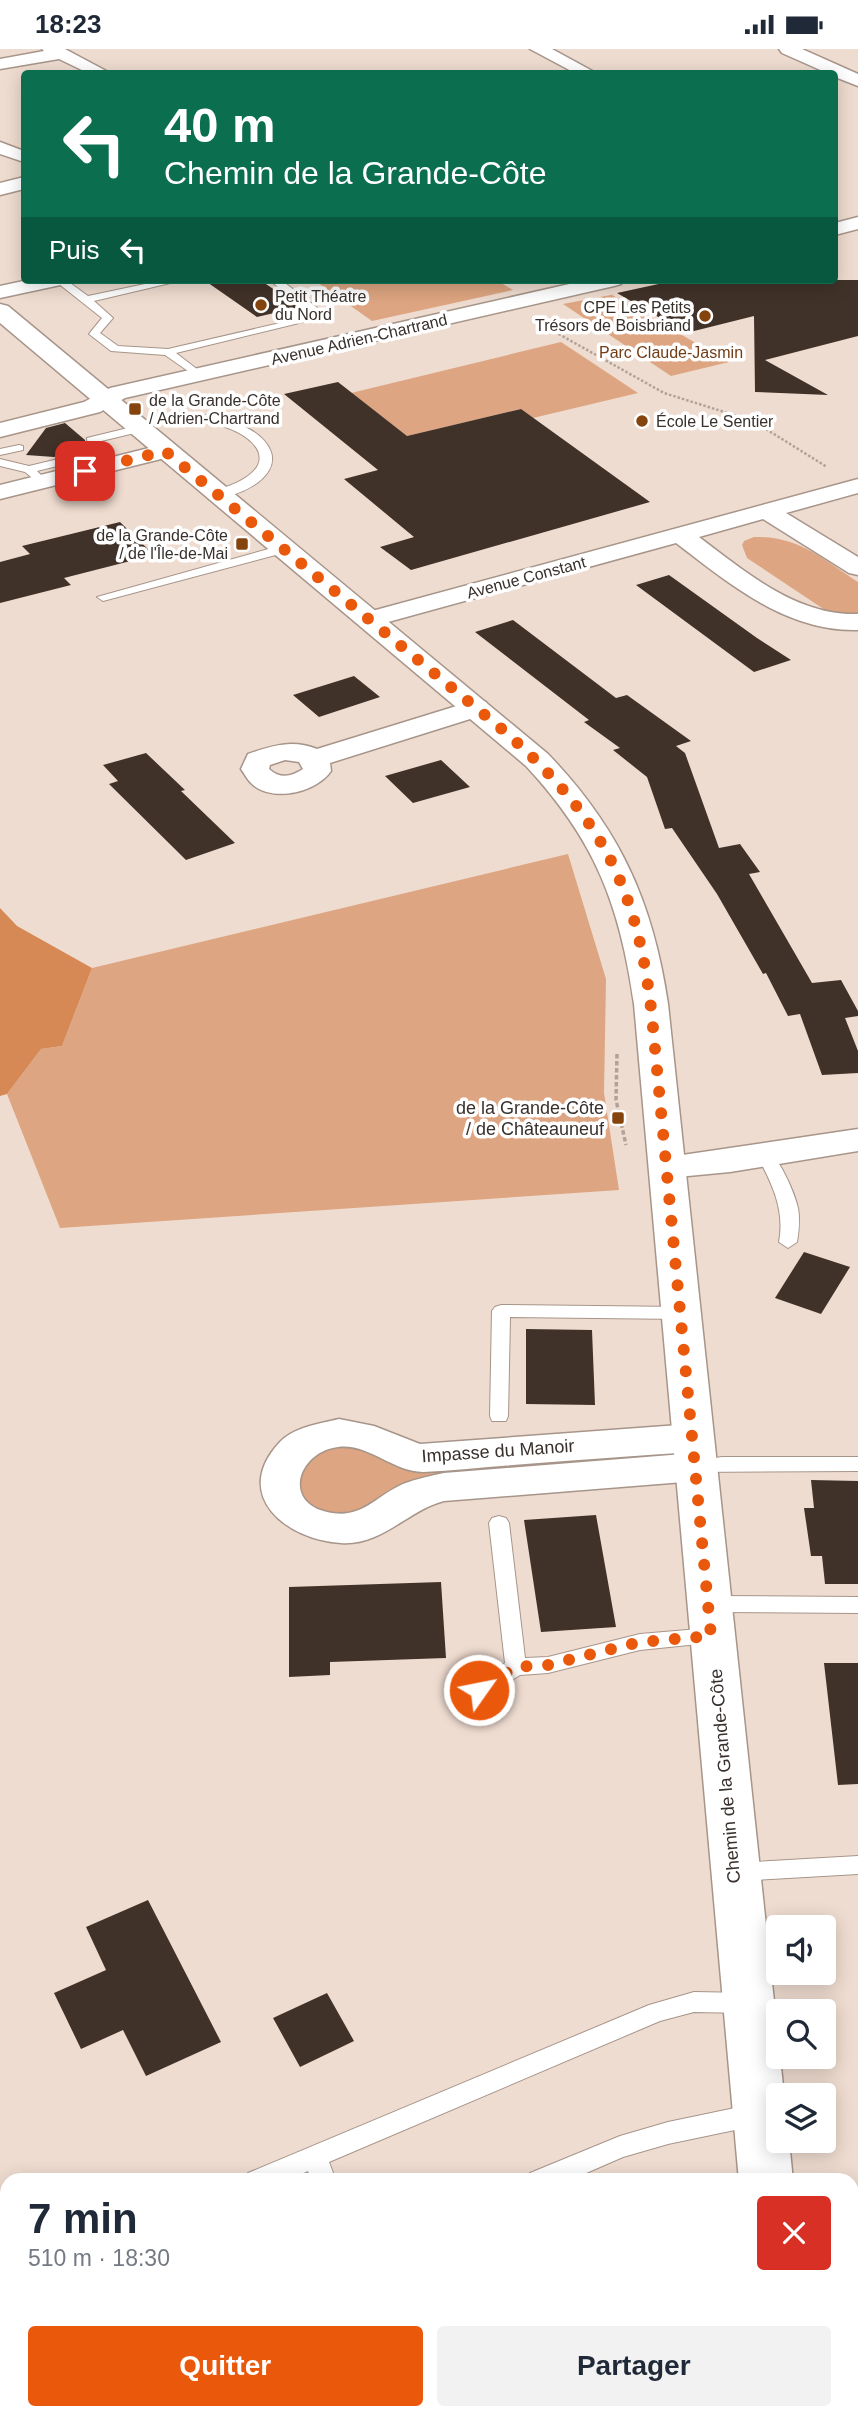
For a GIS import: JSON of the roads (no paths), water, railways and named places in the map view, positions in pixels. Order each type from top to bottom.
[{"type":"main road","name":"Chemin de la Grande-Côte","points":[[0,311],[476,708],[562,786],[595,831],[621,879],[638,929],[647,976],[648,1162],[682,1313],[765,2173]]},
{"type":"street","points":[[539,49],[574,70]]},
{"type":"street","points":[[788,49],[834,70]]},
{"type":"street","points":[[0,64],[55,51],[95,70]]},
{"type":"street","points":[[838,72],[858,81]]},
{"type":"street","points":[[0,148],[21,156]]},
{"type":"street","points":[[0,189],[21,184]]},
{"type":"street","points":[[838,228],[858,223]]},
{"type":"street","points":[[0,292],[39,284]]},
{"type":"street","name":"Avenue Adrien-Chartrand","points":[[0,430],[92,407],[118,393],[598,284]]},
{"type":"street","points":[[0,492],[36,476],[100,460],[165,451]]},
{"type":"street","name":"Avenue Constant","points":[[370,619],[858,487]]},
{"type":"street","points":[[768,512],[858,568]]},
{"type":"street","points":[[681,535],[739,578],[796,610],[824,621],[858,622]]},
{"type":"street","points":[[314,759],[476,708]]},
{"type":"street","points":[[648,1162],[765,1155],[858,1140]]},
{"type":"street","name":"Impasse du Manoir","points":[[339,1433],[369,1438],[408,1456],[420,1458],[695,1453],[623,1471],[444,1487],[418,1494],[374,1523],[355,1529],[323,1527],[296,1514],[286,1504],[278,1482],[286,1460],[295,1450],[321,1437],[339,1433]]},
{"type":"lane","points":[[64,284],[108,319],[94,334],[115,349],[169,352],[323,316],[279,284]]},
{"type":"lane","points":[[86,300],[160,284]]},
{"type":"lane","points":[[169,352],[198,375]]},
{"type":"lane","points":[[100,460],[91,440],[176,416],[226,422],[256,439],[265,457],[262,471],[249,483],[218,494]]},
{"type":"lane","points":[[0,451],[19,448]]},
{"type":"lane","points":[[0,462],[36,476]]},
{"type":"lane","points":[[103,597],[283,549]]},
{"type":"lane","points":[[765,1155],[784,1191],[792,1214],[788,1241]]},
{"type":"lane","points":[[499,1416],[501,1311],[682,1313]]},
{"type":"lane","points":[[695,1453],[723,1464],[858,1464]]},
{"type":"lane","points":[[499,1523],[516,1667]]},
{"type":"lane","points":[[479,1690],[516,1667],[548,1665],[640,1642],[710,1620],[858,1605]]},
{"type":"lane","points":[[734,1872],[858,1865]]},
{"type":"lane","points":[[276,2173],[657,2012],[694,2002],[747,2003]]},
{"type":"lane","points":[[559,2173],[644,2140],[758,2114]]},
{"type":"lane","points":[[314,2157],[321,2173]]},
{"type":"place","name":"Petit Théatre du Nord","points":[[261,305]]},
{"type":"place","name":"CPE Les Petits Trésors de Boisbriand","points":[[705,316]]},
{"type":"place","name":"de la Grande-Côte / Adrien-Chartrand","points":[[135,409]]},
{"type":"place","name":"École Le Sentier","points":[[642,421]]},
{"type":"place","name":"de la Grande-Côte / de l'Île-de-Mai","points":[[242,544]]},
{"type":"place","name":"de la Grande-Côte / de Châteauneuf","points":[[618,1118]]},
{"type":"park label","name":"Parc Claude-Jasmin","points":[[671,352]]}]
